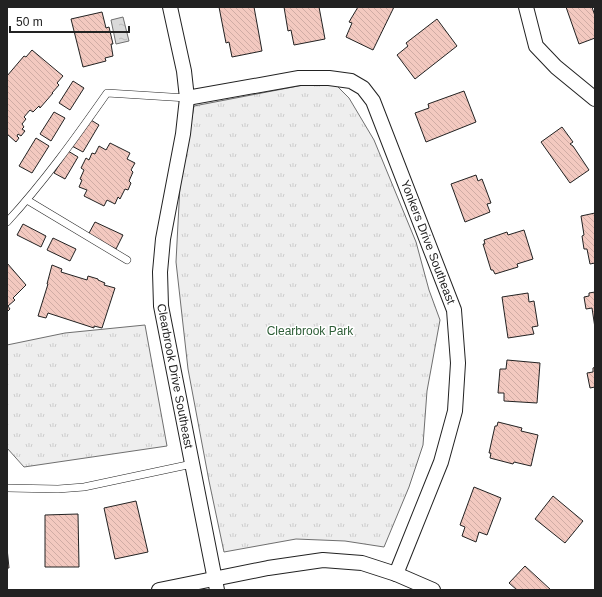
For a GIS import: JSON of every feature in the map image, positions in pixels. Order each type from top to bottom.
[{"type":"street","name":"Clearbrook Drive Southeast","points":[[170,7],[184,71],[187,98],[183,134],[163,238],[160,272],[160,306],[216,585]]},
{"type":"street","points":[[526,7],[536,46],[556,67],[595,99]]},
{"type":"street","name":"Yonkers Drive Southeast","points":[[187,98],[300,78],[329,78],[351,82],[363,88],[373,101],[454,310],[458,363],[455,411],[441,462],[396,574]]},
{"type":"street","points":[[159,590],[216,585],[268,568],[323,560],[362,563],[396,574],[432,590]]},
{"type":"lane","points":[[7,222],[27,200],[72,142],[107,93],[187,98]]},
{"type":"lane","points":[[27,200],[127,260]]},
{"type":"lane","points":[[7,488],[58,489],[84,487],[192,464]]},
{"type":"green space","name":"Clearbrook Park","points":[[314,83],[335,84],[349,98],[374,140],[416,242],[429,290],[440,320],[427,391],[423,445],[409,487],[384,547],[345,541],[296,539],[224,552],[188,369],[176,262],[180,185],[194,106]]},
{"type":"green space","points":[[145,325],[167,446],[24,467],[7,448],[7,345],[65,333]]},
{"type":"water","points":[[123,17],[129,41],[116,44],[111,20]]},
{"type":"building","points":[[219,7],[254,7],[262,51],[232,57],[229,42],[226,43]]},
{"type":"building","points":[[284,7],[319,7],[325,39],[294,45],[291,30],[288,31]]},
{"type":"building","points":[[358,7],[394,7],[373,50],[346,37],[352,23],[349,22]]},
{"type":"building","points":[[566,7],[592,7],[595,16],[595,38],[579,44]]},
{"type":"building","points":[[102,12],[106,28],[109,27],[113,44],[111,44],[113,56],[105,58],[106,61],[83,67],[71,19]]},
{"type":"building","points":[[437,19],[457,46],[415,79],[397,55],[408,46],[406,43]]},
{"type":"building","points":[[32,50],[63,76],[57,83],[59,85],[40,108],[39,106],[33,112],[30,110],[24,117],[26,119],[22,124],[24,127],[22,129],[25,131],[21,136],[18,134],[17,136],[19,138],[16,142],[7,134],[7,76],[24,56],[26,57]]},
{"type":"building","points":[[73,81],[84,88],[70,110],[59,103]]},
{"type":"building","points":[[464,91],[476,122],[426,142],[415,113],[429,108],[428,104]]},
{"type":"building","points":[[54,112],[65,118],[51,141],[40,134]]},
{"type":"building","points":[[86,117],[99,125],[83,152],[70,145]]},
{"type":"building","points":[[562,127],[573,142],[570,144],[573,146],[589,170],[570,183],[541,142]]},
{"type":"building","points":[[36,138],[49,146],[32,173],[19,166]]},
{"type":"building","points":[[110,143],[130,153],[127,159],[135,163],[131,170],[133,172],[129,181],[131,183],[128,190],[125,189],[120,199],[118,197],[115,204],[107,200],[104,206],[84,196],[87,190],[79,187],[82,180],[80,179],[84,170],[81,168],[86,158],[89,160],[92,153],[95,154],[99,146],[106,150]]},
{"type":"building","points":[[68,151],[78,157],[65,179],[54,173]]},
{"type":"building","points":[[476,175],[478,181],[482,179],[491,203],[487,204],[490,212],[465,222],[451,184]]},
{"type":"building","points":[[595,213],[595,263],[590,264],[587,249],[584,249],[582,236],[584,235],[581,216]]},
{"type":"building","points":[[95,222],[123,235],[116,249],[88,235]]},
{"type":"building","points":[[23,224],[46,236],[41,247],[17,235]]},
{"type":"building","points":[[524,230],[533,259],[517,264],[518,267],[495,274],[493,270],[491,270],[483,244],[485,244],[484,240],[507,232],[508,235]]},
{"type":"building","points":[[53,238],[76,249],[70,261],[47,250]]},
{"type":"building","points":[[7,263],[26,285],[13,298],[15,300],[8,306],[10,309],[7,312]]},
{"type":"building","points":[[52,265],[62,269],[61,272],[87,280],[88,276],[98,279],[105,283],[104,285],[115,288],[102,328],[94,326],[94,328],[48,313],[46,318],[38,316]]},
{"type":"building","points":[[595,292],[595,328],[592,308],[586,309],[584,297],[589,296],[589,293]]},
{"type":"building","points":[[528,293],[529,302],[534,301],[538,326],[532,327],[534,334],[508,338],[502,297]]},
{"type":"building","points":[[507,360],[540,363],[537,403],[504,401],[504,393],[498,393],[500,369],[506,369]]},
{"type":"building","points":[[595,367],[595,387],[590,388],[587,373],[593,372],[593,368]]},
{"type":"building","points":[[498,422],[522,428],[521,431],[538,435],[531,466],[514,462],[513,464],[490,458],[491,453],[489,453],[495,426],[497,426]]},
{"type":"building","points":[[474,487],[501,498],[487,535],[479,532],[476,542],[462,536],[465,527],[460,525]]},
{"type":"building","points":[[553,496],[583,521],[565,543],[535,519]]},
{"type":"building","points":[[136,501],[148,552],[115,559],[104,508]]},
{"type":"building","points":[[78,514],[79,567],[45,567],[45,515]]},
{"type":"building","points":[[7,548],[9,568],[7,568]]},
{"type":"building","points":[[525,566],[551,590],[517,590],[509,583]]}]
